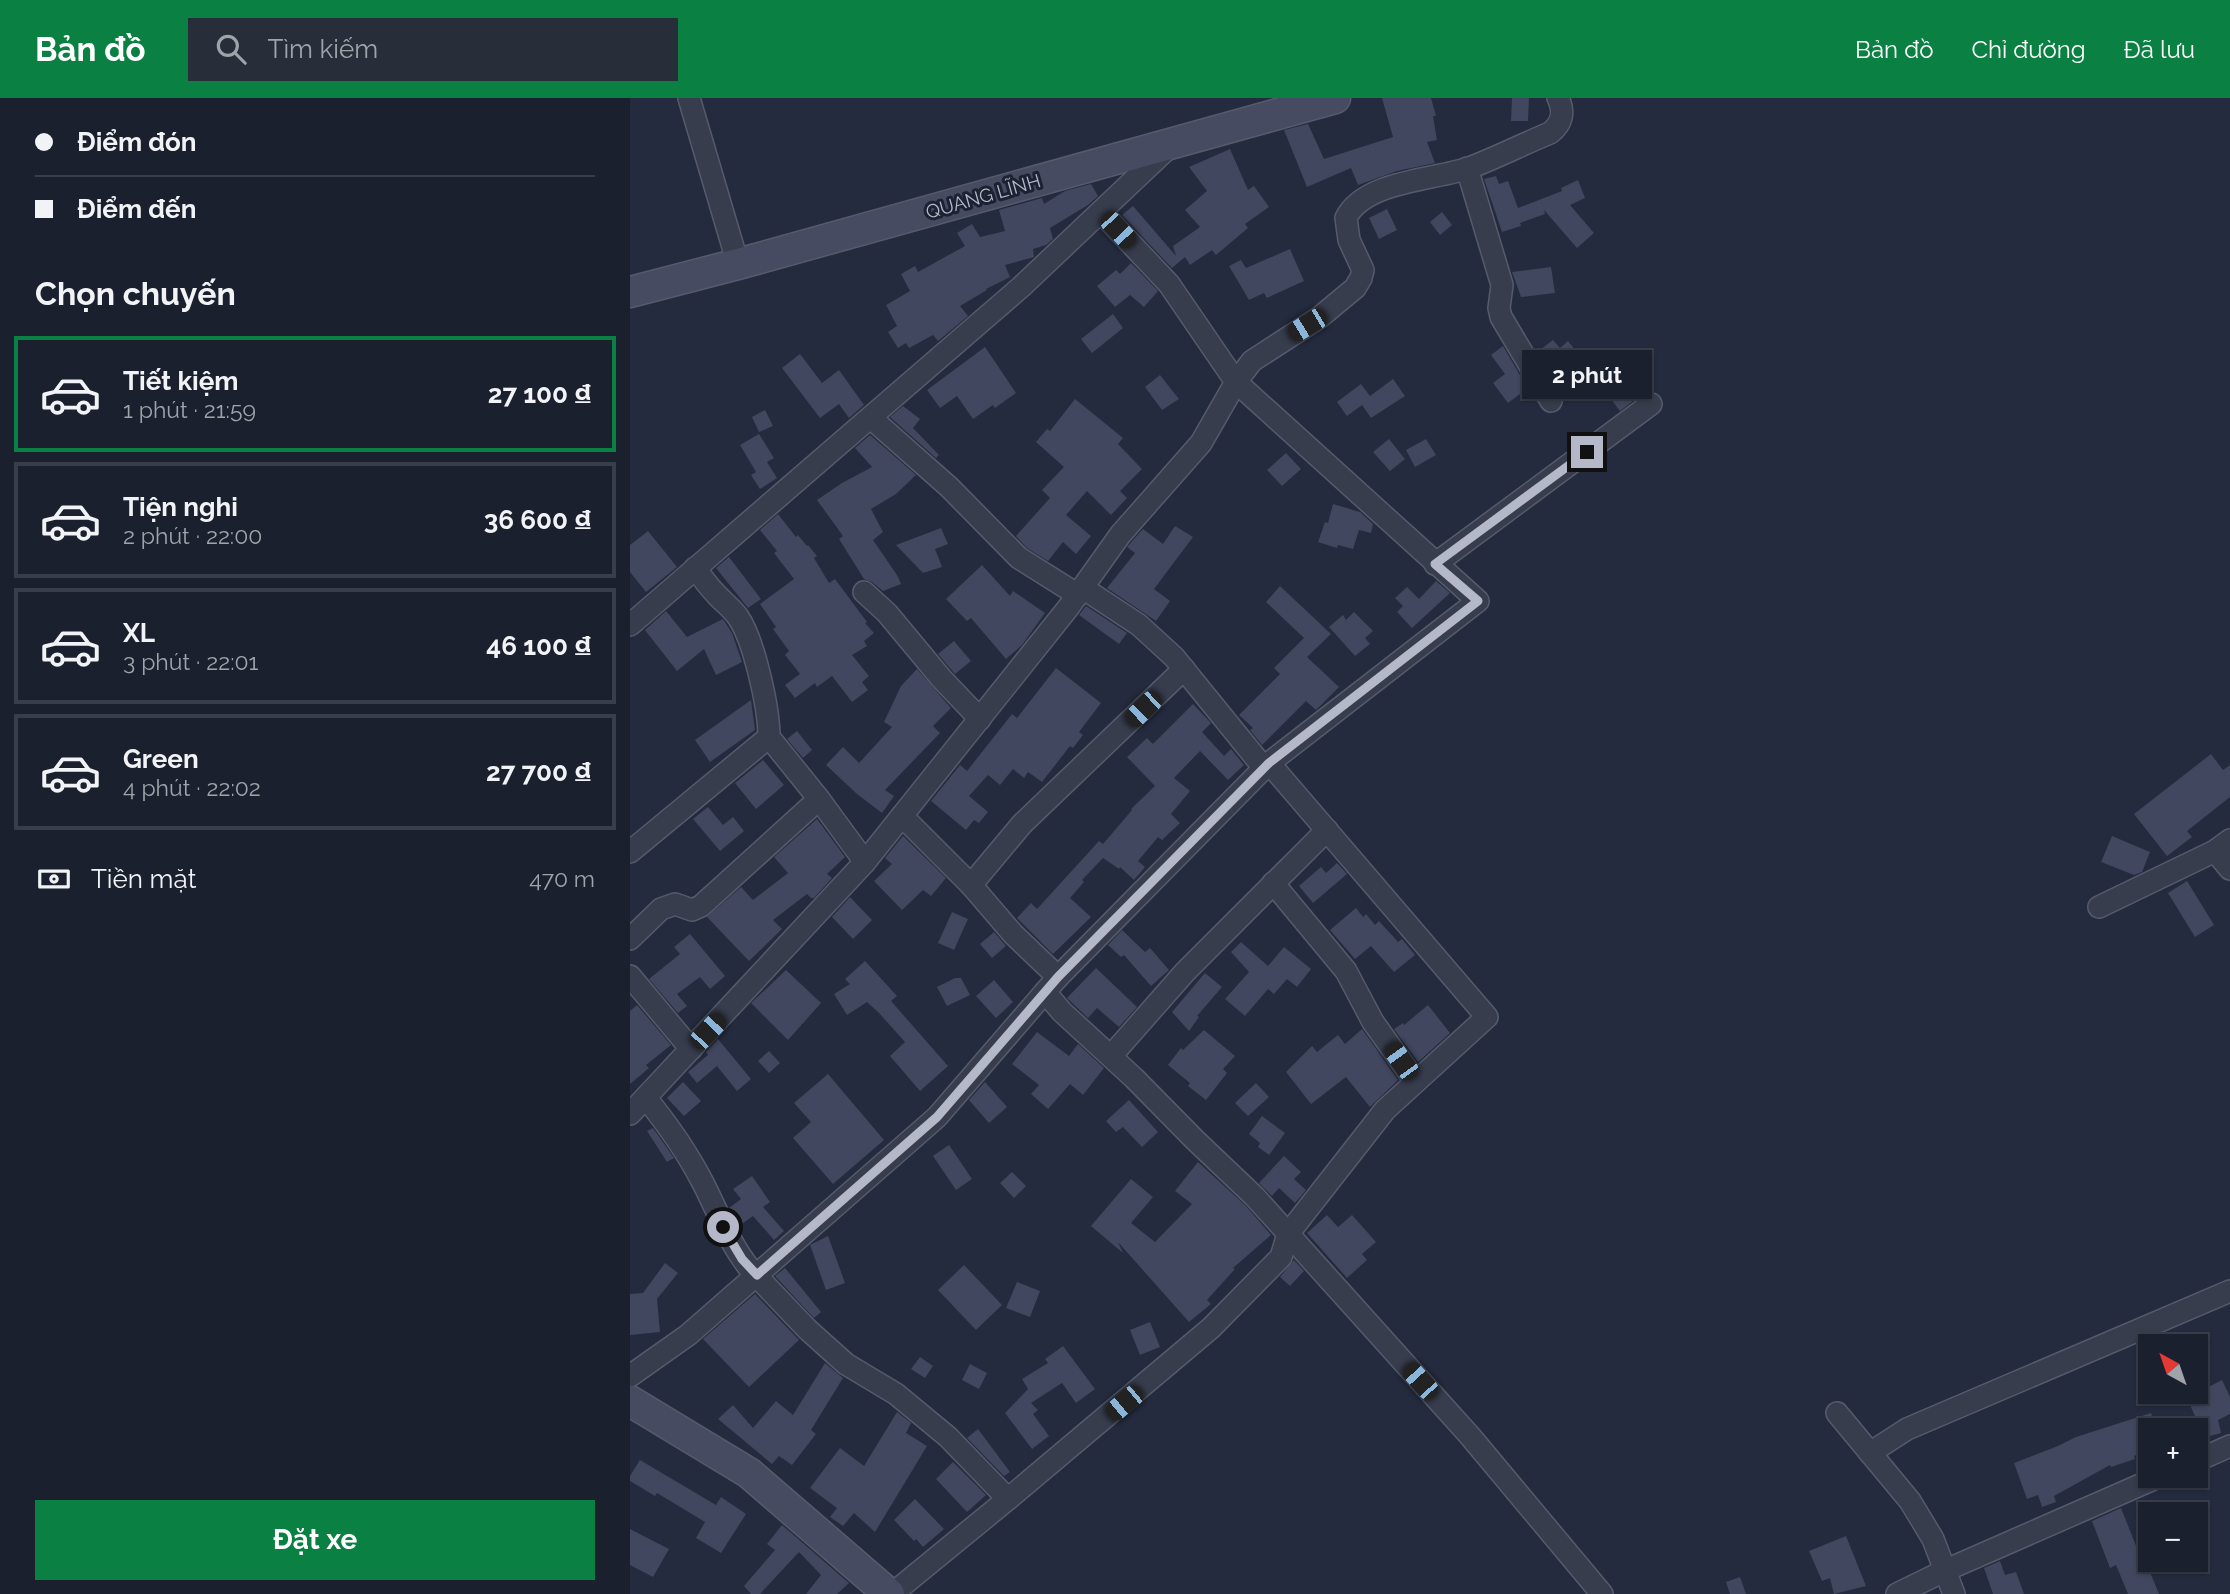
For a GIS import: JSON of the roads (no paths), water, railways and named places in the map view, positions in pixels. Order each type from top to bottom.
[{"type":"street","points":[[688,98],[738,264]]},
{"type":"street","name":"QUANG LĨNH","points":[[630,292],[1173,143],[1259,109],[1335,98]]},
{"type":"street","points":[[1008,1499],[937,1428],[896,1394],[846,1364],[807,1329],[742,1259],[681,1144],[636,1105],[865,862],[1080,592],[1120,535],[1201,443],[1236,382],[1252,362],[1320,317],[1355,288],[1362,278],[1363,270],[1349,240],[1346,218],[1357,204],[1406,181],[1467,168],[1556,129],[1562,114],[1558,98]]},
{"type":"street","points":[[630,625],[1021,287],[1173,143]]},
{"type":"street","points":[[1467,168],[1502,285],[1499,308],[1501,317],[1551,401]]},
{"type":"street","points":[[630,1376],[688,1335],[937,1117],[1051,985],[1267,766],[1478,601],[1236,382],[1169,284],[1101,212]]},
{"type":"street","points":[[1435,564],[1651,404]]},
{"type":"street","points":[[630,1401],[750,1473],[891,1594],[1211,1328],[1281,1257],[1289,1234],[1385,1110],[1488,1017],[1174,657],[1139,625],[1019,558],[949,487],[870,418]]},
{"type":"street","points":[[695,568],[738,616],[747,632],[758,670],[769,737],[865,862]]},
{"type":"street","points":[[864,592],[887,613],[933,669],[980,719]]},
{"type":"street","points":[[971,885],[1022,824],[1184,669]]},
{"type":"street","points":[[630,852],[769,737]]},
{"type":"street","points":[[630,939],[662,909],[675,904],[692,911],[701,906],[819,799]]},
{"type":"street","points":[[902,816],[971,885],[1013,934],[1051,985],[1062,1012],[1111,1056],[1255,1197],[1470,1436],[1602,1594]]},
{"type":"street","points":[[1111,1056],[1169,989],[1327,831]]},
{"type":"street","points":[[2099,907],[2222,845],[2230,869]]},
{"type":"street","points":[[1273,883],[1346,971],[1373,1022],[1415,1081]]},
{"type":"street","points":[[630,976],[691,1049]]},
{"type":"street","points":[[1870,1453],[1907,1429],[2230,1291]]},
{"type":"street","points":[[1837,1413],[1910,1501],[1933,1539],[1954,1594]]},
{"type":"street","points":[[2208,1456],[2230,1446]]},
{"type":"street","points":[[1897,1594],[2138,1486]]}]
